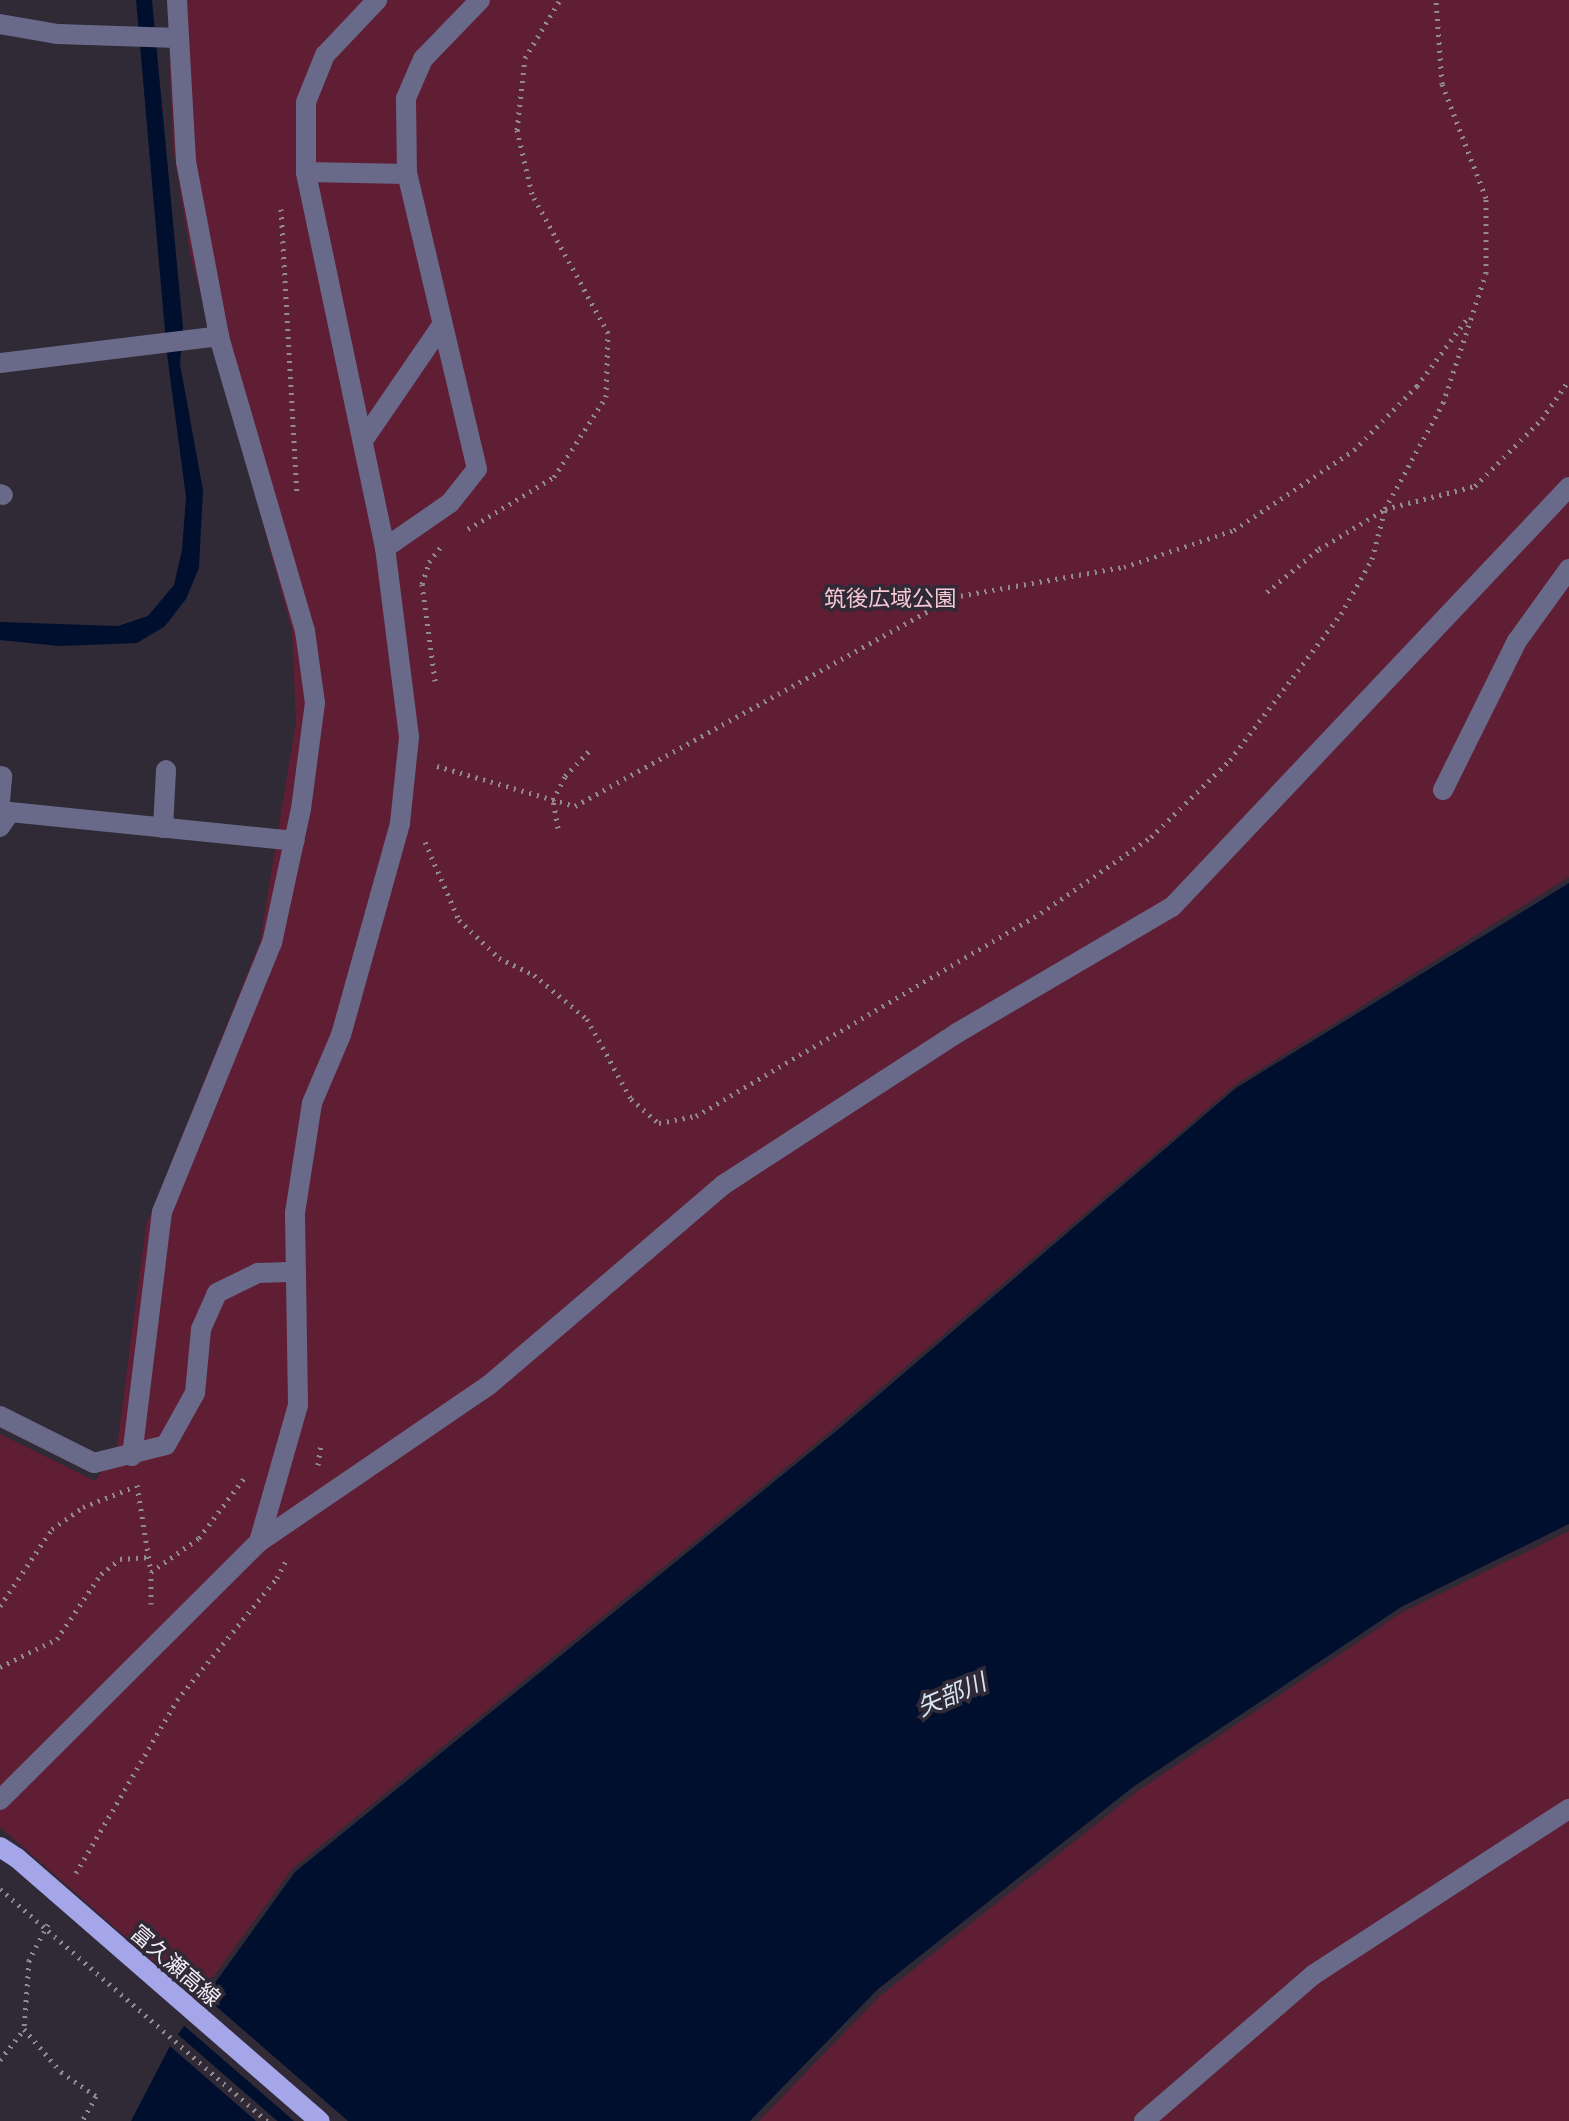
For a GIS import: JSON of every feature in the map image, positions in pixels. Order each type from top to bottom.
[{"type":"main road","name":"富久瀬高線","points":[[9,1852],[320,2121]]},
{"type":"street","points":[[132,1456],[162,1212],[272,943],[295,841],[315,703],[305,631],[219,336],[186,161],[177,0]]},
{"type":"street","points":[[259,1542],[298,1405],[295,1213],[312,1103],[341,1035],[400,823],[409,737],[385,548],[306,172],[306,102],[325,55],[377,0]]},
{"type":"street","points":[[385,548],[450,503],[477,469],[407,174],[406,98],[423,59],[480,0]]},
{"type":"street","points":[[0,24],[58,34],[178,38]]},
{"type":"street","points":[[306,172],[407,174]]},
{"type":"street","points":[[364,439],[442,325]]},
{"type":"street","points":[[0,363],[219,336]]},
{"type":"street","points":[[0,1800],[259,1542],[489,1385],[723,1185],[957,1033],[1172,907],[1569,487]]},
{"type":"street","points":[[1443,790],[1517,641],[1569,569]]},
{"type":"street","points":[[163,828],[166,770]]},
{"type":"street","points":[[0,801],[2,776]]},
{"type":"street","points":[[1,820],[10,812],[295,841]]},
{"type":"street","points":[[0,1416],[94,1463],[132,1456],[166,1445],[195,1393],[201,1329],[217,1293],[258,1273],[296,1272]]},
{"type":"street","points":[[1144,2121],[1313,1975],[1569,1809]]},
{"type":"path","points":[[456,537],[554,477],[606,397],[608,333],[532,194],[517,130],[525,58],[560,0]]},
{"type":"path","points":[[424,840],[459,920],[499,958],[534,975],[587,1019],[631,1099],[659,1123],[696,1116],[1041,913],[1151,837],[1230,760],[1341,614],[1372,559],[1385,509],[1443,403],[1486,273],[1486,198],[1442,84],[1436,0]]},
{"type":"path","points":[[298,506],[280,194],[284,182],[306,172]]},
{"type":"path","points":[[437,766],[575,806],[953,597],[1124,567],[1234,530],[1354,450],[1417,386],[1474,309]]},
{"type":"path","points":[[1267,592],[1319,549],[1385,509],[1475,486],[1542,419],[1569,380]]},
{"type":"path","points":[[435,688],[422,584],[429,562],[444,544]]},
{"type":"path","points":[[558,828],[553,800],[565,776],[590,750]]},
{"type":"path","points":[[435,781],[437,751]]},
{"type":"path","points":[[420,854],[427,825]]},
{"type":"path","points":[[318,1466],[321,1435]]},
{"type":"path","points":[[0,1606],[52,1529],[83,1507],[149,1477],[166,1445]]},
{"type":"path","points":[[151,1572],[199,1538],[250,1470]]},
{"type":"path","points":[[137,1485],[150,1557],[151,1604]]},
{"type":"path","points":[[73,1878],[177,1700],[277,1578],[290,1552],[291,1520]]},
{"type":"path","points":[[0,1667],[57,1639],[101,1574],[120,1559],[150,1557]]},
{"type":"path","points":[[0,1889],[267,2121]]},
{"type":"path","points":[[0,2060],[24,2029],[29,1960],[51,1919]]},
{"type":"path","points":[[24,2029],[61,2072],[96,2096],[82,2121]]},
{"type":"green space","name":"筑後広域公園","points":[[167,0],[1569,0],[1569,877],[1235,1085],[827,1434],[292,1869],[197,1999],[0,1827],[0,1434],[95,1481],[117,1447],[146,1225],[260,942],[296,721],[292,631],[191,258],[173,148]]},
{"type":"green space","points":[[1569,1531],[1569,2121],[759,2121],[880,1996],[1138,1791],[1401,1613]]},
{"type":"water","points":[[136,0],[152,0],[183,328],[180,364],[203,490],[199,568],[186,599],[165,626],[137,643],[60,646],[0,640],[0,622],[118,626],[148,616],[174,585],[182,550],[186,497],[167,354]]},
{"type":"water","name":"矢部川","points":[[1569,883],[1569,1524],[1401,1607],[1133,1787],[877,1990],[750,2121],[131,2121],[171,2044],[295,1872],[840,1428],[1236,1088]]},
{"type":"pier","points":[[202,1994],[348,2121],[294,2121],[181,2023]]},
{"type":"pier","points":[[175,2032],[277,2121],[256,2121],[166,2043]]}]
